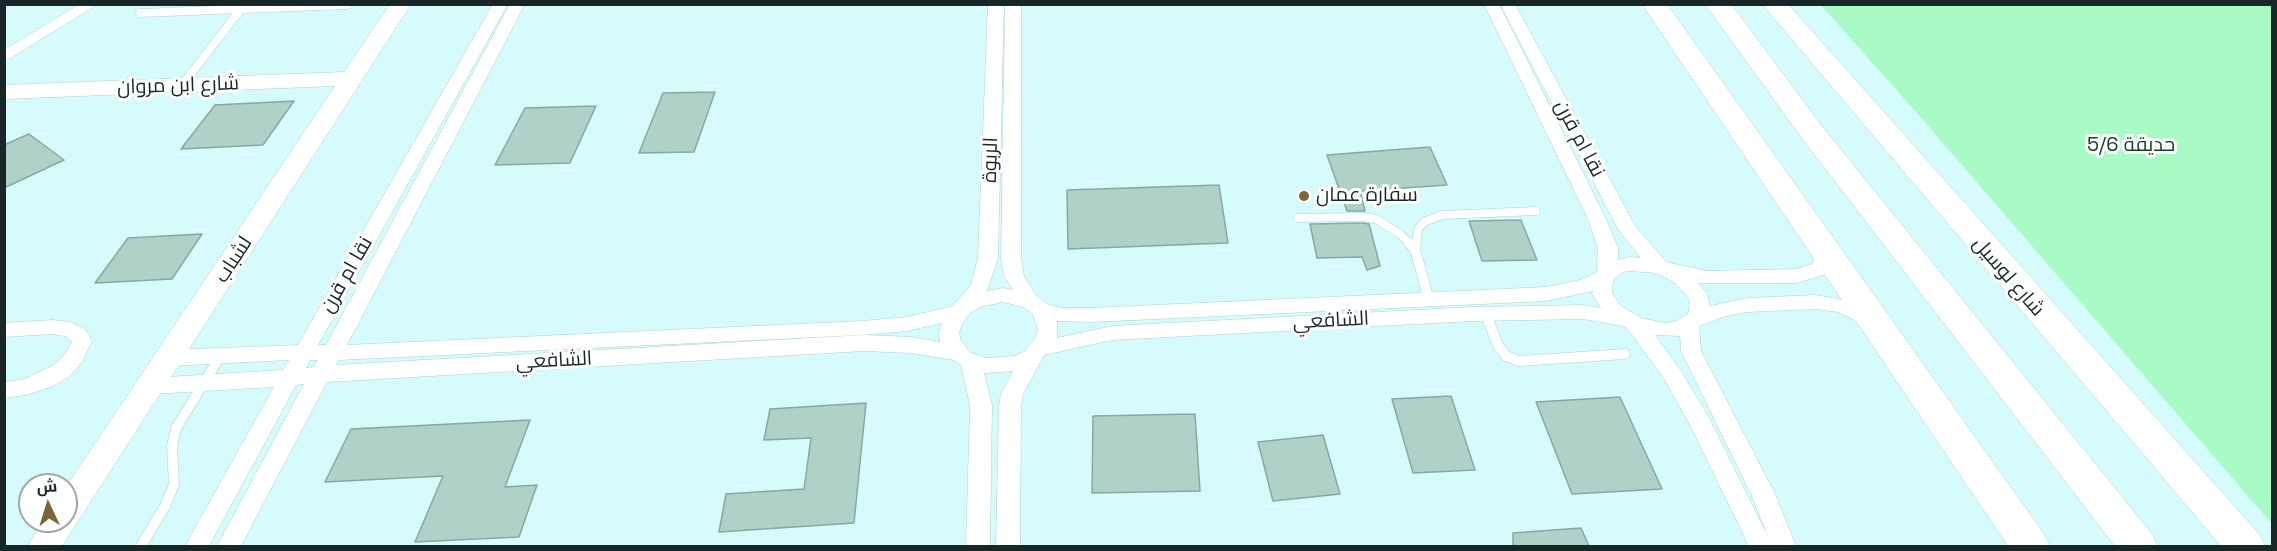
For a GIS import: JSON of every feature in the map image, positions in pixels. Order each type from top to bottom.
[{"type":"highway","points":[[1654,4],[2030,546]]},
{"type":"highway","points":[[1694,4],[1736,44],[1760,60]]},
{"type":"highway","points":[[1717,4],[1811,131],[2138,546]]},
{"type":"highway","name":"شارع لوسيل","points":[[1774,4],[2245,546]]},
{"type":"highway","points":[[1797,4],[1821,41],[1818,57]]},
{"type":"street","points":[[4,57],[92,4]]},
{"type":"street","name":"لشباب","points":[[78,495],[401,4]]},
{"type":"street","name":"نقا ام قرن","points":[[197,546],[303,352],[501,4]]},
{"type":"street","name":"نقا ام قرن","points":[[229,546],[518,4]]},
{"type":"street","name":"الربوة","points":[[961,310],[980,286],[988,258],[996,4]]},
{"type":"street","name":"الربوة","points":[[1013,4],[1011,258],[1014,276],[1035,305]]},
{"type":"street","name":"نقا ام قرن","points":[[1491,4],[1597,219],[1608,248],[1606,275]]},
{"type":"street","name":"نقا ام قرن","points":[[1508,4],[1627,229],[1664,269]]},
{"type":"street","name":"شارع ابن مروان","points":[[4,92],[351,79]]},
{"type":"street","points":[[1761,546],[1700,422],[1672,374],[1629,321],[1606,303],[1602,294],[1606,275],[1630,264],[1707,278],[1797,276],[1819,269],[1827,251]]},
{"type":"street","points":[[1664,269],[1686,281],[1697,294],[1700,303],[1699,312],[1692,322],[1691,351],[1763,494],[1784,546]]},
{"type":"street","name":"الشافعي","points":[[1035,305],[1060,315],[1091,315],[1546,294],[1585,286],[1606,275]]},
{"type":"street","points":[[978,546],[981,405],[964,358],[951,344],[949,333],[952,322],[961,310],[981,299],[1003,295],[1035,305],[1046,318],[1048,328],[1046,339],[1035,352],[1012,394],[1008,546]]},
{"type":"street","points":[[1629,321],[1664,330],[1692,322],[1720,310],[1747,305],[1816,302],[1853,310],[1876,325]]},
{"type":"street","name":"الشافعي","points":[[169,358],[303,352],[332,353],[862,328],[907,324],[961,310]]},
{"type":"street","name":"الشافعي","points":[[1035,352],[1112,333],[1485,313],[1583,312],[1629,321]]},
{"type":"street","points":[[4,330],[52,327],[70,329],[78,334],[82,341],[76,355],[63,370],[46,380],[26,387],[4,390]]},
{"type":"street","name":"الشافعي","points":[[151,386],[864,343],[910,345],[964,358]]},
{"type":"street","points":[[964,358],[986,366],[1002,366],[1018,363],[1035,352]]},
{"type":"street","points":[[44,546],[53,533]]},
{"type":"lane","points":[[140,14],[347,5]]},
{"type":"lane","points":[[182,85],[241,9]]},
{"type":"lane","points":[[1429,300],[1415,249],[1418,229],[1429,219],[1442,215],[1536,211]]},
{"type":"lane","points":[[1298,218],[1363,217],[1376,219],[1401,234],[1415,249]]},
{"type":"lane","points":[[1485,313],[1498,345],[1506,356],[1519,361],[1625,354]]},
{"type":"lane","points":[[141,546],[165,506],[174,485],[172,446],[176,428],[221,355]]},
{"type":"green space","name":"حديقة 5/6","points":[[1821,5],[2272,5],[2272,524],[1923,120]]},
{"type":"building","points":[[715,92],[694,152],[639,153],[663,93]]},
{"type":"building","points":[[294,101],[263,145],[181,149],[215,105]]},
{"type":"building","points":[[596,106],[570,163],[495,165],[525,108]]},
{"type":"building","points":[[29,134],[64,160],[4,188],[4,145]]},
{"type":"building","points":[[1430,147],[1447,185],[1360,191],[1365,211],[1347,211],[1327,155]]},
{"type":"building","points":[[1219,185],[1228,243],[1068,249],[1067,190]]},
{"type":"building","points":[[1521,220],[1537,260],[1482,261],[1469,221]]},
{"type":"building","points":[[1310,224],[1369,224],[1380,266],[1367,270],[1362,257],[1317,258]]},
{"type":"building","points":[[202,234],[172,279],[95,283],[128,238]]},
{"type":"building","points":[[1451,396],[1475,470],[1413,473],[1392,399]]},
{"type":"building","points":[[1620,397],[1662,489],[1572,494],[1536,402]]},
{"type":"building","points":[[866,403],[854,523],[719,532],[726,494],[804,489],[811,438],[764,440],[770,409]]},
{"type":"building","points":[[1195,414],[1200,491],[1092,493],[1093,416]]},
{"type":"building","points":[[530,420],[505,487],[537,485],[519,537],[415,542],[443,476],[325,482],[351,429]]},
{"type":"building","points":[[1323,435],[1340,494],[1273,501],[1258,442]]},
{"type":"building","points":[[1581,528],[1589,546],[1513,546],[1513,533]]},
{"type":"place","name":"سفارة عمان","points":[[1304,196]]}]
